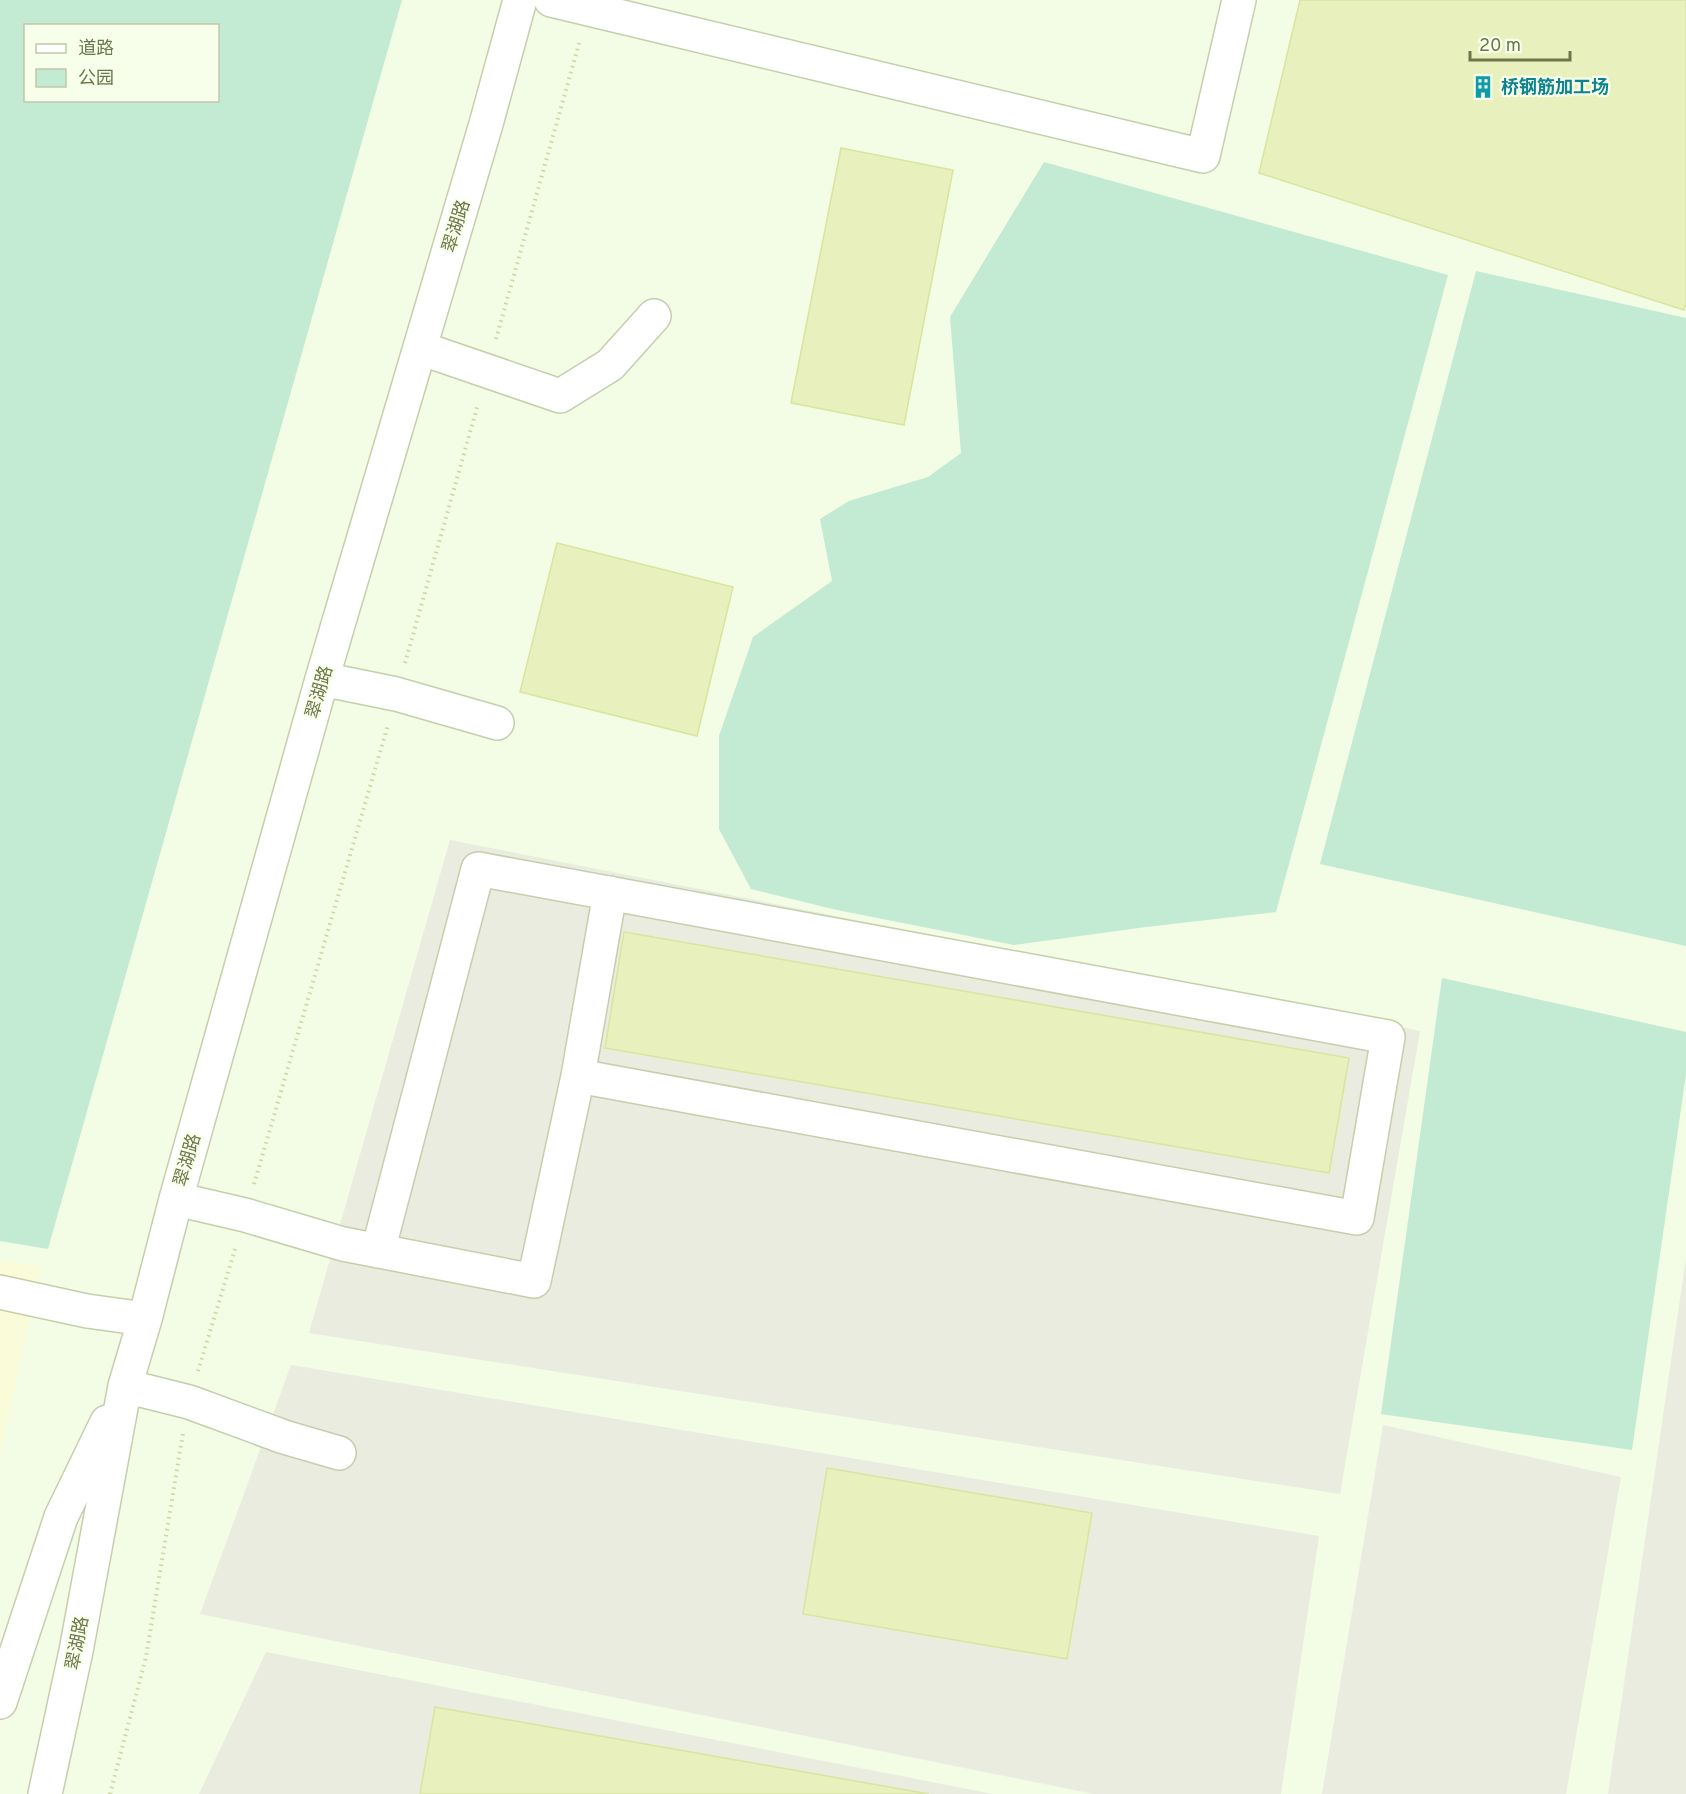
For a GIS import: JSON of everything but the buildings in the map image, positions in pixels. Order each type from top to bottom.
[{"type":"street","name":"翠湖路","points":[[45,1794],[75,1651],[125,1386],[322,679],[486,124],[520,0]]},
{"type":"street","points":[[551,0],[1203,156],[1239,0]]},
{"type":"street","points":[[420,348],[560,396],[610,365],[654,316]]},
{"type":"street","points":[[322,679],[396,694],[497,723]]},
{"type":"street","points":[[378,1251],[478,869],[1388,1037],[1357,1218],[578,1076]]},
{"type":"street","points":[[176,1199],[245,1215],[343,1244],[534,1281],[578,1076],[610,893]]},
{"type":"street","points":[[0,1292],[87,1311],[145,1319]]},
{"type":"street","name":"翠湖路","points":[[0,1702],[61,1517],[125,1386]]},
{"type":"street","points":[[125,1386],[189,1402],[284,1437],[339,1453]]},
{"type":"path","points":[[110,1794],[146,1658],[189,1402],[396,694],[588,10]]},
{"type":"shaded area","points":[[450,840],[1420,1031],[1340,1494],[309,1333]]},
{"type":"shaded area","points":[[1686,1258],[1686,1794],[1608,1794]]},
{"type":"shaded area","points":[[0,1260],[41,1267],[0,1456]]},
{"type":"shaded area","points":[[291,1365],[1319,1536],[1281,1794],[1094,1794],[200,1614]]},
{"type":"shaded area","points":[[1383,1425],[1621,1477],[1566,1794],[1322,1794]]},
{"type":"shaded area","points":[[266,1652],[993,1794],[199,1794]]},
{"type":"green space","points":[[0,0],[402,0],[48,1249],[0,1241]]},
{"type":"green space","points":[[1044,162],[1448,275],[1276,912],[1014,945],[837,910],[751,889],[719,829],[719,736],[753,637],[832,581],[820,519],[849,501],[928,477],[961,453],[950,317]]},
{"type":"green space","points":[[1476,271],[1686,318],[1686,946],[1320,864]]},
{"type":"green space","points":[[1442,978],[1686,1032],[1686,1074],[1632,1450],[1381,1414]]},
{"type":"place","name":"桥钢筋加工场","points":[[1483,87]]}]
